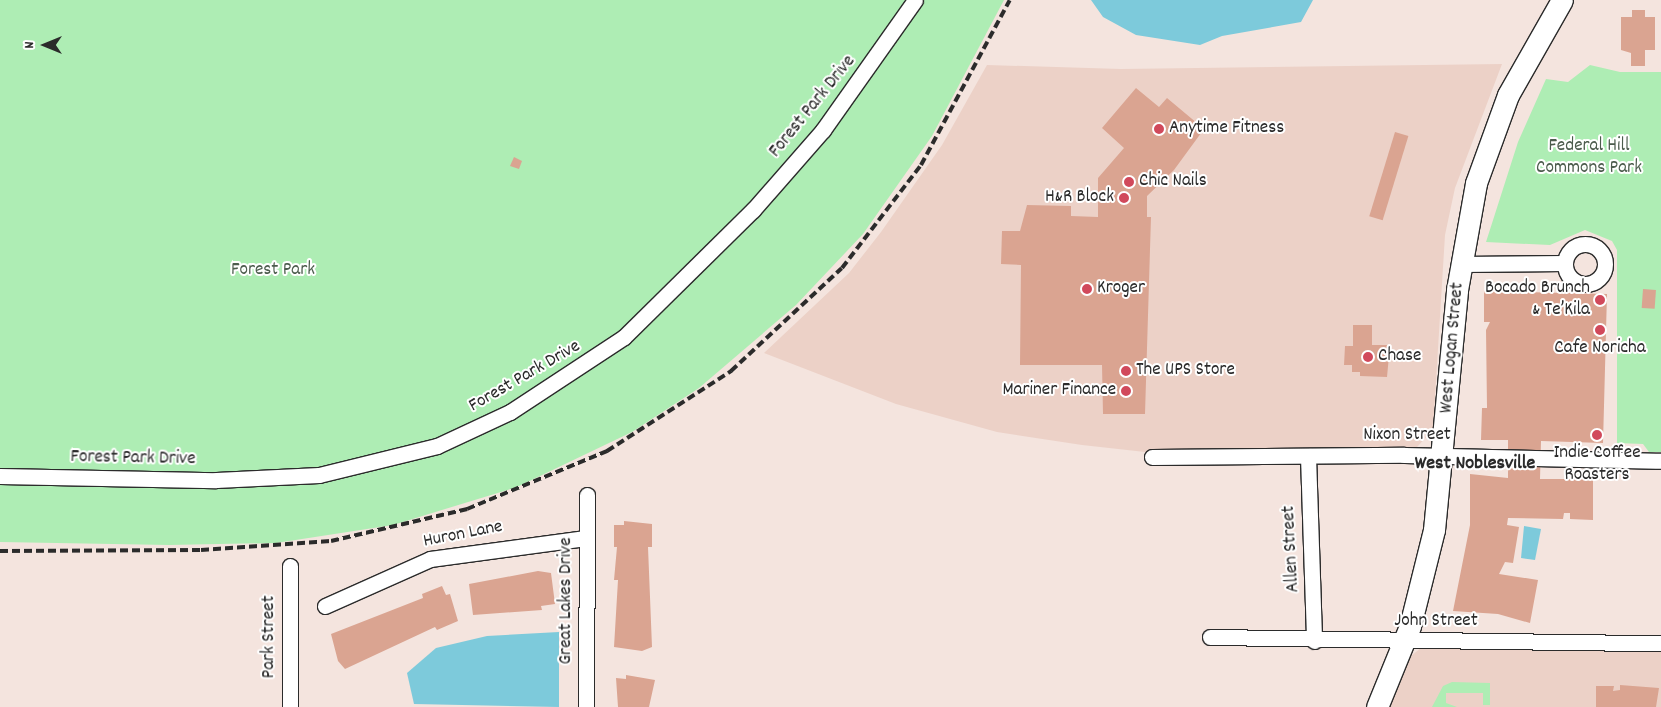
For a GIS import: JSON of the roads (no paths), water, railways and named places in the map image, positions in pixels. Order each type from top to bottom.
[{"type":"street","name":"Forest Park Drive","points":[[0,476],[216,480],[318,475],[428,449],[510,412],[624,337],[753,210],[829,123],[915,0]]},
{"type":"street","name":"West Logan Street","points":[[1377,707],[1404,642],[1430,548],[1443,456],[1461,264],[1476,182],[1496,125],[1518,74],[1562,0]]},
{"type":"street","points":[[1461,264],[1565,263]]},
{"type":"street","name":"Nixon Street","points":[[1152,456],[1443,456],[1661,461]]},
{"type":"street","name":"Allen Street","points":[[1308,456],[1314,640]]},
{"type":"street","name":"Great Lakes Drive","points":[[586,707],[587,495]]},
{"type":"street","name":"Huron Lane","points":[[325,606],[430,560],[586,538]]},
{"type":"street","name":"Park Street","points":[[290,566],[290,707]]},
{"type":"street","name":"John Street","points":[[1210,637],[1404,642],[1661,643]]},
{"type":"water","points":[[1091,0],[1313,0],[1301,22],[1222,36],[1200,45],[1136,35],[1103,17]]},
{"type":"water","points":[[1524,526],[1541,529],[1535,560],[1521,558]]},
{"type":"water","points":[[559,632],[559,707],[414,704],[407,673],[436,648],[487,636]]},
{"type":"railway","points":[[0,551],[201,550],[331,541],[467,509],[607,451],[731,371],[842,268],[921,165],[1010,0]]},
{"type":"place","name":"Anytime Fitness","points":[[1159,129]]},
{"type":"place","name":"Chic Nails","points":[[1129,182]]},
{"type":"place","name":"H&R Block","points":[[1124,198]]},
{"type":"place","name":"Kroger","points":[[1087,289]]},
{"type":"place","name":"Bocado Brunch & Te’Kila","points":[[1600,300]]},
{"type":"place","name":"Cafe Noricha","points":[[1600,330]]},
{"type":"place","name":"Chase","points":[[1368,357]]},
{"type":"place","name":"The UPS Store","points":[[1126,371]]},
{"type":"place","name":"Mariner Finance","points":[[1126,391]]},
{"type":"place","name":"Indie Coffee Roasters","points":[[1597,435]]},
{"type":"district","name":"West Noblesville","points":[[1475,464]]},
{"type":"park label","name":"Federal Hill Commons Park","points":[[1589,158]]},
{"type":"park label","name":"Forest Park","points":[[273,271]]}]
